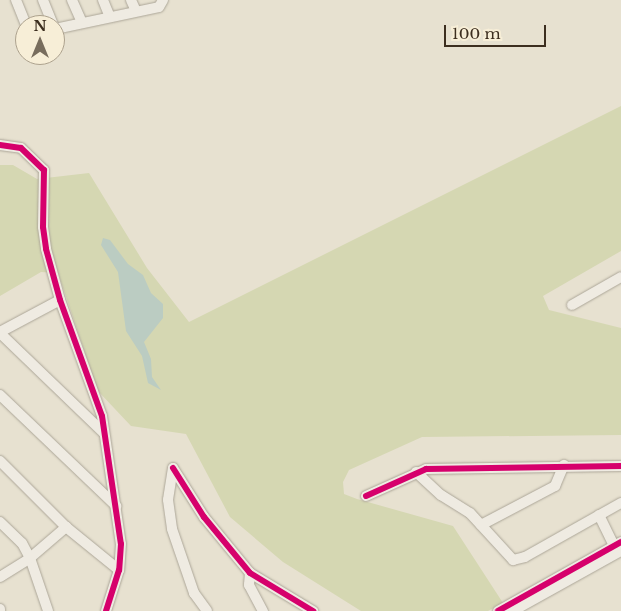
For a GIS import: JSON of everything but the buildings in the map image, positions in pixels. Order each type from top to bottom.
[{"type":"street","points":[[16,0],[22,15]]},
{"type":"street","points":[[44,0],[49,15]]},
{"type":"street","points":[[72,0],[82,22]]},
{"type":"street","points":[[103,0],[110,17]]},
{"type":"street","points":[[131,0],[136,12]]},
{"type":"street","points":[[65,26],[159,7],[163,0]]},
{"type":"street","points":[[0,144],[21,148],[44,170],[42,227],[60,300],[102,416],[121,544],[119,570],[106,611]]},
{"type":"street","points":[[572,305],[621,278]]},
{"type":"street","points":[[60,300],[0,333],[104,433]]},
{"type":"street","points":[[0,395],[116,506]]},
{"type":"street","points":[[0,461],[66,527],[119,570]]},
{"type":"street","points":[[366,496],[426,469],[564,465],[621,466]]},
{"type":"street","points":[[481,525],[555,486],[564,465]]},
{"type":"street","points":[[207,611],[194,593],[172,529],[168,500],[173,468],[204,517],[250,573],[313,611]]},
{"type":"street","points":[[416,472],[481,525],[513,560],[525,557],[621,503]]},
{"type":"street","points":[[598,515],[618,548]]},
{"type":"street","points":[[0,522],[22,543],[30,558],[48,611]]},
{"type":"street","points":[[0,577],[30,558],[66,527]]},
{"type":"street","points":[[498,611],[618,548]]},
{"type":"street","points":[[513,611],[618,548]]},
{"type":"street","points":[[250,573],[248,585],[263,611]]},
{"type":"green space","points":[[621,106],[621,251],[543,296],[549,310],[621,328],[621,435],[422,437],[349,470],[343,482],[344,494],[453,526],[503,603],[488,611],[361,611],[283,562],[230,517],[186,434],[131,426],[98,391],[58,273],[41,272],[0,296],[0,165],[13,165],[37,179],[89,173],[147,268],[189,322]]},
{"type":"shaded area","points":[[103,238],[110,240],[128,264],[143,275],[151,293],[163,304],[163,318],[144,342],[151,359],[152,377],[161,390],[148,383],[142,356],[126,331],[118,272],[101,245]]},
{"type":"cycle path","points":[[0,145],[21,148],[44,170],[43,227],[46,249],[60,300],[102,416],[121,544],[119,570],[106,611]]},
{"type":"cycle path","points":[[366,496],[426,469],[621,466]]},
{"type":"cycle path","points":[[173,468],[204,517],[250,573],[313,611]]},
{"type":"cycle path","points":[[498,611],[621,542]]}]
